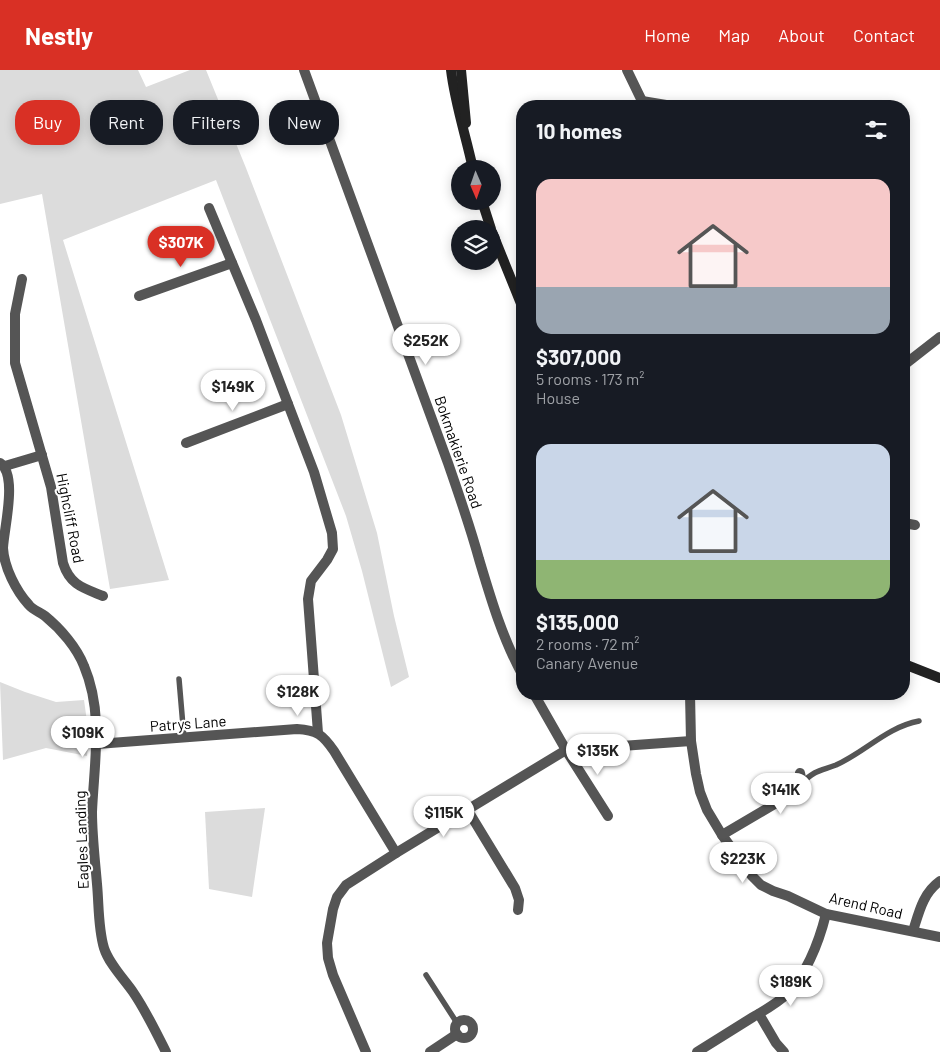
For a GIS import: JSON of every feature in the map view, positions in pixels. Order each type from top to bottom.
[{"type":"street","name":"Bokmakierie Road","points":[[304,70],[448,463],[469,525],[495,614],[516,662]]},
{"type":"street","points":[[451,70],[458,111],[471,160]]},
{"type":"street","points":[[461,70],[466,137]]},
{"type":"street","points":[[627,70],[640,100]]},
{"type":"street","points":[[210,208],[314,472],[332,533],[333,541],[330,554],[311,581],[308,593],[318,733],[334,751],[396,852]]},
{"type":"street","points":[[501,253],[516,291]]},
{"type":"street","points":[[139,296],[232,263]]},
{"type":"street","name":"Highcliff Road","points":[[22,279],[15,314],[15,363],[53,498],[63,563],[72,581],[103,596]]},
{"type":"street","points":[[910,360],[940,337]]},
{"type":"street","points":[[186,443],[288,404]]},
{"type":"street","points":[[2,465],[42,455]]},
{"type":"street","name":"Eagles Landing","points":[[2,465],[8,475],[9,486],[3,536],[4,557],[8,569],[30,607],[54,624],[77,652],[84,666],[95,707],[97,744],[92,813],[99,917],[104,949],[135,995],[166,1052]]},
{"type":"street","points":[[910,524],[915,525]]},
{"type":"street","points":[[910,666],[940,678]]},
{"type":"street","points":[[537,700],[566,750],[608,816]]},
{"type":"street","name":"Arend Road","points":[[690,700],[691,741],[700,792],[707,810],[722,835],[752,876],[761,885],[826,914],[940,937]]},
{"type":"street","name":"Patrys Lane","points":[[97,744],[297,729],[318,733]]},
{"type":"street","points":[[366,1052],[328,958],[326,943],[333,909],[341,891],[355,879],[396,852],[566,750],[691,741]]},
{"type":"street","points":[[722,835],[795,792],[801,778]]},
{"type":"street","points":[[467,809],[515,888],[519,900],[518,910]]},
{"type":"street","points":[[913,931],[925,896],[940,881]]},
{"type":"street","points":[[697,1052],[759,1014],[788,993],[798,979],[820,937],[826,914]]},
{"type":"street","points":[[759,1014],[776,1043],[784,1052]]},
{"type":"street","points":[[468,1020],[474,1027],[472,1034],[467,1038],[460,1037],[455,1027],[457,1024],[460,1021],[468,1020]]},
{"type":"street","points":[[430,1052],[457,1034]]},
{"type":"lane","points":[[179,678],[184,738]]},
{"type":"lane","points":[[801,778],[836,764],[898,727],[919,721]]},
{"type":"lane","points":[[426,975],[457,1024]]},
{"type":"shaded area","points":[[0,70],[138,70],[146,87],[190,70],[206,70],[218,100],[173,100],[173,145],[237,145],[341,415],[377,533],[409,677],[391,687],[346,516],[216,180],[63,240],[169,580],[110,589],[42,194],[0,204]]},
{"type":"shaded area","points":[[0,682],[56,702],[84,700],[89,736],[87,756],[46,748],[3,760]]},
{"type":"shaded area","points":[[265,808],[252,897],[209,889],[205,812]]}]
